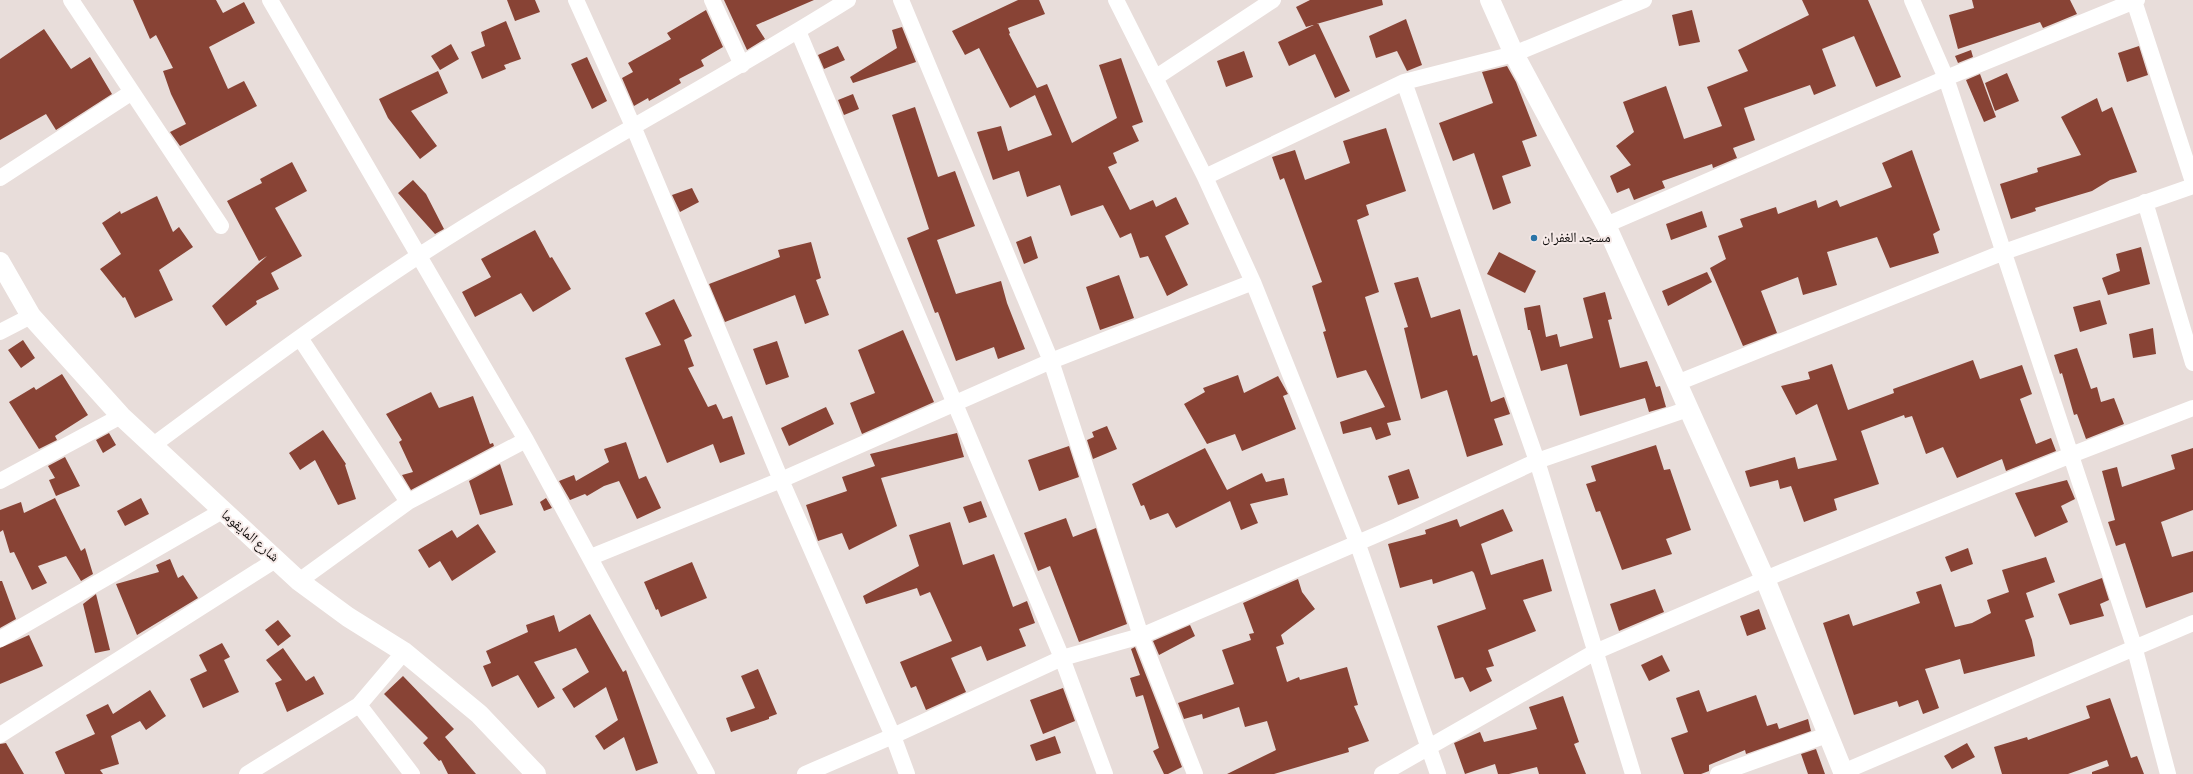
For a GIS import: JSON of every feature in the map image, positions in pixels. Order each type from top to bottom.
[{"type":"street","points":[[71,0],[221,226]]},
{"type":"street","points":[[270,0],[526,440],[591,557],[707,774]]},
{"type":"street","points":[[576,0],[633,126],[781,480],[893,736],[907,774]]},
{"type":"street","points":[[712,0],[742,65]]},
{"type":"street","points":[[152,446],[300,338],[419,256],[633,126],[742,65],[848,0]]},
{"type":"street","points":[[902,0],[1051,361],[1142,636],[1195,774]]},
{"type":"street","points":[[1116,0],[1204,177],[1253,282],[1357,542],[1438,774]]},
{"type":"street","points":[[1155,78],[1273,0]]},
{"type":"street","points":[[1490,0],[1514,54],[1606,225],[1764,579],[1843,773],[2134,646],[2193,623]]},
{"type":"street","points":[[1204,177],[1404,82],[1514,54],[1644,0]]},
{"type":"street","points":[[1912,0],[1946,78],[2071,454],[2134,646],[2168,774]]},
{"type":"street","points":[[1606,225],[1946,78],[2136,0],[2193,182]]},
{"type":"street","points":[[798,31],[956,402],[1062,658],[1104,774]]},
{"type":"street","points":[[1404,82],[1537,461],[1634,774]]},
{"type":"street","points":[[0,178],[132,92]]},
{"type":"street","points":[[1677,383],[2004,252],[2193,186]]},
{"type":"street","points":[[2145,202],[2193,363]]},
{"type":"street","name":"شارع المايقوما","points":[[0,262],[31,316],[121,416],[152,446],[222,511],[277,559],[299,581],[348,617],[404,652],[479,714],[536,774]]},
{"type":"street","points":[[591,557],[781,480],[1051,361],[1253,282]]},
{"type":"street","points":[[0,332],[31,316]]},
{"type":"street","points":[[300,338],[408,502]]},
{"type":"street","points":[[1382,774],[1595,652],[1764,579],[2071,454],[2193,408]]},
{"type":"street","points":[[805,774],[893,736],[1062,658],[1142,636],[1397,526],[1537,461],[1688,409]]},
{"type":"street","points":[[0,481],[121,416]]},
{"type":"street","points":[[299,581],[408,502],[526,440]]},
{"type":"street","points":[[0,639],[222,511]]},
{"type":"street","points":[[0,735],[277,559]]},
{"type":"street","points":[[247,774],[359,705],[404,652]]},
{"type":"street","points":[[359,705],[412,774]]},
{"type":"street","points":[[1718,774],[1827,735]]},
{"type":"building","points":[[133,0],[216,0],[223,13],[244,2],[255,23],[209,47],[228,89],[244,81],[257,106],[180,146],[170,132],[186,124],[171,94],[163,71],[173,68],[156,35],[150,39]]},
{"type":"building","points":[[507,0],[535,0],[540,12],[515,21]]},
{"type":"building","points":[[724,0],[814,0],[756,25],[765,39],[747,50]]},
{"type":"building","points":[[1018,0],[1039,0],[1045,14],[1008,28],[1009,34],[1037,88],[1047,84],[1072,143],[1117,118],[1099,65],[1121,58],[1143,122],[1132,126],[1139,141],[1113,153],[1117,163],[1108,167],[1130,210],[1153,200],[1156,207],[1176,197],[1189,224],[1165,236],[1188,285],[1167,296],[1148,256],[1140,258],[1131,233],[1120,238],[1103,205],[1071,216],[1060,185],[1027,197],[1019,171],[993,180],[977,132],[1001,126],[1008,151],[1052,135],[1035,95],[1010,108],[979,48],[965,55],[952,31]]},
{"type":"building","points":[[1310,0],[1382,0],[1383,5],[1306,27],[1296,7]]},
{"type":"building","points":[[1802,0],[1868,0],[1901,77],[1876,87],[1854,36],[1822,49],[1836,86],[1814,95],[1810,85],[1744,108],[1755,140],[1733,148],[1737,158],[1713,168],[1712,164],[1662,181],[1665,188],[1634,200],[1629,188],[1617,193],[1610,176],[1631,165],[1616,146],[1634,132],[1623,102],[1666,86],[1684,139],[1722,126],[1707,87],[1748,71],[1738,50],[1809,15]]},
{"type":"building","points":[[1972,0],[2070,0],[2077,14],[2043,28],[2040,22],[1958,49],[1949,15],[1974,8]]},
{"type":"building","points":[[706,10],[723,47],[701,60],[704,66],[679,79],[681,83],[649,101],[648,98],[634,106],[622,78],[633,72],[628,63],[671,39],[667,33]]},
{"type":"building","points":[[1692,10],[1700,42],[1679,46],[1672,15]]},
{"type":"building","points":[[1406,19],[1422,65],[1407,71],[1397,51],[1376,58],[1369,36]]},
{"type":"building","points":[[506,21],[521,59],[504,65],[506,69],[482,79],[471,52],[485,46],[481,32]]},
{"type":"building","points":[[1318,23],[1350,91],[1335,98],[1315,54],[1289,66],[1278,42]]},
{"type":"building","points":[[902,27],[916,62],[853,83],[850,77],[897,48],[892,30]]},
{"type":"building","points":[[44,29],[71,69],[90,57],[112,94],[56,130],[46,114],[0,140],[0,59]]},
{"type":"building","points":[[451,44],[459,59],[440,70],[431,56]]},
{"type":"building","points":[[838,46],[845,60],[824,69],[818,55]]},
{"type":"building","points":[[2139,46],[2148,75],[2127,82],[2118,53]]},
{"type":"building","points":[[1971,50],[1973,57],[1958,63],[1955,56]]},
{"type":"building","points":[[1244,51],[1253,77],[1226,87],[1217,61]]},
{"type":"building","points":[[587,57],[607,101],[592,109],[571,64]]},
{"type":"building","points":[[1507,66],[1516,82],[1537,136],[1522,141],[1531,166],[1502,176],[1511,203],[1493,210],[1474,153],[1453,161],[1439,123],[1493,103],[1482,72]]},
{"type":"building","points":[[438,71],[448,93],[411,111],[437,146],[420,159],[388,118],[379,99]]},
{"type":"building","points":[[2007,73],[2019,101],[1995,111],[1985,83]]},
{"type":"building","points":[[1980,74],[1996,117],[1984,122],[1966,80]]},
{"type":"building","points":[[853,94],[859,109],[844,115],[838,100]]},
{"type":"building","points":[[2097,98],[2102,112],[2112,107],[2137,172],[2110,180],[2092,191],[2035,208],[2036,211],[2011,219],[2000,184],[2038,172],[2037,168],[2081,155],[2061,117]]},
{"type":"building","points":[[915,107],[938,177],[955,171],[975,226],[937,240],[956,294],[1001,281],[1007,303],[1025,349],[998,359],[994,347],[956,361],[938,312],[935,313],[907,238],[929,229],[892,115]]},
{"type":"building","points":[[1386,128],[1406,191],[1366,205],[1369,215],[1357,220],[1379,292],[1365,297],[1401,420],[1387,423],[1391,435],[1376,440],[1371,427],[1343,434],[1340,422],[1385,407],[1366,370],[1337,378],[1323,332],[1326,331],[1312,286],[1322,282],[1284,178],[1280,180],[1272,157],[1295,150],[1305,180],[1350,163],[1343,141]]},
{"type":"building","points":[[1912,150],[1940,230],[1933,234],[1939,253],[1890,268],[1877,237],[1827,252],[1837,285],[1803,295],[1798,277],[1761,291],[1777,333],[1743,346],[1710,268],[1726,259],[1718,236],[1743,227],[1740,219],[1776,207],[1778,214],[1816,200],[1818,208],[1837,200],[1840,207],[1892,187],[1882,163]]},
{"type":"building","points":[[292,162],[307,191],[275,208],[302,256],[271,273],[279,289],[256,301],[257,304],[226,326],[212,306],[267,256],[259,261],[227,201],[262,183],[260,179]]},
{"type":"building","points":[[413,180],[426,194],[444,229],[435,234],[398,193]]},
{"type":"building","points":[[692,188],[699,202],[680,212],[672,195]]},
{"type":"building","points":[[157,196],[173,232],[179,227],[193,247],[159,270],[173,300],[135,318],[125,297],[123,298],[100,269],[121,254],[102,223],[120,211],[121,214]]},
{"type":"building","points":[[1702,211],[1707,227],[1671,240],[1666,224]]},
{"type":"building","points":[[535,230],[550,258],[552,257],[571,289],[533,312],[521,293],[475,317],[462,292],[491,277],[481,259]]},
{"type":"building","points":[[1031,236],[1038,258],[1024,264],[1016,242]]},
{"type":"building","points":[[811,242],[821,278],[816,280],[829,315],[805,324],[795,295],[725,322],[709,284],[780,257],[778,250]]},
{"type":"building","points":[[2141,247],[2150,284],[2108,295],[2102,278],[2120,271],[2116,254]]},
{"type":"building","points":[[1499,252],[1536,271],[1525,293],[1487,274]]},
{"type":"building","points":[[1707,272],[1712,282],[1668,306],[1662,291]]},
{"type":"building","points":[[1119,275],[1134,318],[1100,330],[1086,287]]},
{"type":"building","points":[[1418,277],[1431,318],[1460,309],[1473,356],[1477,355],[1491,402],[1504,397],[1510,414],[1494,419],[1503,445],[1467,457],[1447,390],[1421,399],[1404,328],[1408,327],[1394,283]]},
{"type":"building","points":[[1605,292],[1612,319],[1608,320],[1620,368],[1647,361],[1656,387],[1660,386],[1666,407],[1649,412],[1645,398],[1580,416],[1567,364],[1541,371],[1530,330],[1528,330],[1524,308],[1540,305],[1546,337],[1557,334],[1560,347],[1593,338],[1583,298]]},
{"type":"building","points":[[674,299],[692,336],[684,340],[694,366],[688,368],[708,407],[716,404],[723,419],[732,416],[745,454],[720,463],[713,444],[667,463],[625,358],[661,345],[645,313]]},
{"type":"building","points":[[2100,300],[2107,324],[2080,332],[2073,307]]},
{"type":"building","points":[[2153,328],[2156,354],[2133,358],[2129,334]]},
{"type":"building","points":[[903,330],[934,402],[862,434],[850,403],[875,393],[858,350]]},
{"type":"building","points":[[23,340],[35,358],[21,368],[8,350]]},
{"type":"building","points":[[777,341],[789,377],[766,385],[753,349]]},
{"type":"building","points":[[2077,348],[2091,389],[2097,387],[2101,402],[2114,398],[2124,424],[2086,439],[2077,414],[2074,415],[2062,373],[2060,374],[2054,355]]},
{"type":"building","points":[[1973,360],[1980,379],[2022,365],[2032,394],[2020,399],[2036,444],[2051,438],[2056,451],[2006,471],[2002,459],[1957,478],[1943,447],[1926,454],[1912,416],[1905,418],[1904,415],[1861,431],[1879,484],[1834,499],[1837,510],[1804,522],[1791,486],[1780,489],[1778,480],[1750,487],[1745,471],[1795,457],[1798,469],[1837,460],[1817,404],[1796,415],[1781,386],[1810,379],[1808,372],[1832,364],[1848,410],[1894,393],[1893,389]]},
{"type":"building","points":[[62,374],[88,415],[55,436],[57,440],[39,449],[9,402],[34,387],[36,390]]},
{"type":"building","points":[[1238,375],[1244,393],[1278,376],[1288,394],[1283,396],[1296,429],[1242,451],[1235,434],[1207,444],[1184,404],[1205,392],[1203,388]]},
{"type":"building","points":[[431,392],[439,408],[473,396],[490,444],[493,443],[494,446],[411,490],[402,475],[413,472],[399,442],[402,440],[386,414]]},
{"type":"building","points":[[826,407],[834,424],[789,446],[781,428]]},
{"type":"building","points":[[1107,426],[1117,449],[1093,459],[1087,440],[1094,437],[1092,432]]},
{"type":"building","points":[[323,430],[346,464],[345,465],[356,499],[338,505],[315,460],[300,470],[289,453]]},
{"type":"building","points":[[109,433],[116,445],[103,453],[96,440]]},
{"type":"building","points":[[957,433],[964,457],[881,478],[897,526],[849,550],[842,533],[818,541],[806,505],[847,491],[842,477],[875,466],[870,454]]},
{"type":"building","points":[[626,442],[639,479],[646,476],[661,508],[637,519],[619,481],[604,486],[587,496],[585,494],[570,500],[559,481],[574,475],[576,481],[609,462],[604,449]]},
{"type":"building","points":[[1656,445],[1664,470],[1670,469],[1691,530],[1666,539],[1672,554],[1622,570],[1600,511],[1596,512],[1586,484],[1596,481],[1591,466]]},
{"type":"building","points":[[1069,446],[1079,477],[1039,491],[1028,460]]},
{"type":"building","points":[[1205,448],[1227,490],[1262,473],[1266,482],[1284,478],[1288,495],[1250,504],[1258,523],[1241,530],[1230,501],[1176,528],[1168,513],[1150,520],[1144,505],[1141,506],[1132,484]]},
{"type":"building","points":[[2193,448],[2193,510],[2161,522],[2172,557],[2193,551],[2193,592],[2146,608],[2125,543],[2116,546],[2108,522],[2115,520],[2102,471],[2117,467],[2122,487],[2175,469],[2171,455]]},
{"type":"building","points":[[65,457],[80,486],[56,496],[49,480],[55,478],[48,466]]},
{"type":"building","points":[[500,464],[513,505],[480,515],[469,481]]},
{"type":"building","points":[[1409,469],[1419,498],[1398,505],[1388,476]]},
{"type":"building","points":[[2067,480],[2075,499],[2061,506],[2068,522],[2035,537],[2015,493]]},
{"type":"building","points":[[55,498],[81,551],[85,548],[93,574],[81,581],[66,556],[38,566],[47,583],[32,590],[14,552],[10,553],[3,530],[0,532],[0,510],[21,502],[24,513]]},
{"type":"building","points":[[141,498],[149,514],[125,526],[117,511]]},
{"type":"building","points":[[546,498],[552,508],[544,511],[540,502]]},
{"type":"building","points":[[981,501],[987,517],[969,523],[963,507]]},
{"type":"building","points":[[1503,509],[1513,531],[1481,544],[1491,575],[1543,559],[1552,591],[1523,600],[1536,631],[1488,650],[1494,666],[1486,668],[1492,681],[1470,692],[1463,677],[1455,679],[1437,626],[1486,609],[1474,573],[1472,571],[1433,584],[1432,579],[1400,588],[1388,544],[1426,534],[1425,530],[1457,519],[1460,527]]},
{"type":"building","points":[[1066,518],[1073,537],[1096,528],[1127,624],[1079,642],[1050,566],[1038,571],[1024,533]]},
{"type":"building","points":[[950,522],[963,565],[994,554],[1013,607],[1027,601],[1035,623],[1019,629],[1026,646],[987,661],[981,646],[951,658],[966,692],[926,710],[916,686],[911,688],[900,662],[952,641],[930,592],[920,596],[917,588],[866,604],[863,596],[919,566],[909,535]]},
{"type":"building","points":[[478,524],[496,552],[452,581],[440,561],[429,568],[418,550],[452,530],[457,538]]},
{"type":"building","points":[[1968,548],[1973,564],[1951,572],[1945,557]]},
{"type":"building","points":[[2046,557],[2055,582],[2026,593],[2034,617],[2025,620],[2032,640],[2035,656],[1964,674],[1960,659],[1925,669],[1939,708],[1923,714],[1918,700],[1899,707],[1897,701],[1854,715],[1823,623],[1849,614],[1853,626],[1920,603],[1916,592],[1941,584],[1955,627],[1972,623],[1991,613],[1987,600],[2009,592],[2002,570]]},
{"type":"building","points":[[170,559],[178,578],[183,575],[198,598],[137,635],[116,584],[159,572],[156,565]]},
{"type":"building","points":[[692,562],[707,598],[661,617],[658,609],[656,610],[644,582]]},
{"type":"building","points":[[2102,578],[2109,600],[2100,604],[2104,616],[2070,625],[2058,594]]},
{"type":"building","points":[[1298,579],[1302,592],[1315,609],[1281,635],[1284,644],[1276,647],[1287,682],[1299,677],[1300,680],[1347,667],[1358,705],[1354,706],[1369,741],[1348,748],[1349,752],[1274,774],[1227,774],[1276,750],[1267,721],[1245,727],[1239,707],[1203,719],[1202,714],[1184,719],[1178,703],[1234,684],[1222,650],[1251,640],[1249,634],[1254,633],[1243,603]]},
{"type":"building","points":[[0,581],[2,581],[16,619],[0,628]]},
{"type":"building","points":[[1655,589],[1664,612],[1619,631],[1610,604]]},
{"type":"building","points":[[96,594],[110,650],[95,653],[83,604]]},
{"type":"building","points":[[1759,609],[1766,629],[1747,636],[1740,616]]},
{"type":"building","points":[[590,614],[623,672],[626,670],[658,763],[636,771],[624,737],[604,750],[595,736],[618,720],[606,687],[574,708],[562,689],[589,672],[576,648],[534,662],[555,698],[538,708],[518,675],[492,687],[483,666],[491,663],[486,651],[528,632],[526,625],[554,615],[559,632]]},
{"type":"building","points":[[278,620],[291,636],[278,646],[265,630]]},
{"type":"building","points":[[1190,625],[1195,636],[1159,655],[1153,641]]},
{"type":"building","points":[[29,635],[43,666],[0,684],[0,648]]},
{"type":"building","points":[[222,643],[230,657],[224,660],[239,692],[203,708],[190,679],[207,671],[199,655]]},
{"type":"building","points":[[1135,647],[1182,767],[1168,774],[1164,774],[1153,751],[1159,748],[1143,695],[1136,697],[1130,678],[1140,675],[1131,649]]},
{"type":"building","points":[[283,648],[306,681],[314,676],[324,694],[287,712],[275,683],[282,680],[266,660]]},
{"type":"building","points":[[1662,655],[1670,671],[1649,681],[1641,665]]},
{"type":"building","points":[[758,669],[777,714],[769,717],[769,719],[731,732],[726,718],[755,708],[741,676]]},
{"type":"building","points":[[403,676],[454,729],[445,737],[476,774],[448,774],[441,760],[439,761],[423,743],[428,738],[384,694]]},
{"type":"building","points":[[1063,688],[1075,721],[1043,734],[1030,700]]},
{"type":"building","points":[[150,690],[166,716],[146,730],[140,721],[111,736],[119,764],[100,770],[103,774],[65,774],[55,752],[95,734],[86,715],[108,704],[113,714]]},
{"type":"building","points":[[1699,690],[1707,712],[1756,695],[1767,726],[1777,723],[1779,729],[1808,719],[1811,731],[1746,754],[1745,750],[1709,765],[1709,771],[1701,774],[1684,774],[1671,738],[1688,732],[1676,698]]},
{"type":"building","points":[[1563,696],[1579,742],[1574,744],[1586,774],[1539,774],[1537,767],[1509,774],[1498,774],[1495,764],[1465,774],[1454,743],[1480,732],[1484,742],[1537,729],[1529,707]]},
{"type":"building","points":[[2110,698],[2131,758],[2137,756],[2144,774],[2092,774],[2092,772],[2109,766],[2107,760],[2068,774],[2002,774],[1994,747],[2027,737],[2028,740],[2090,718],[2086,706]]},
{"type":"building","points":[[1055,736],[1061,753],[1036,761],[1030,745]]},
{"type":"building","points":[[6,743],[24,774],[0,774],[0,744]]},
{"type":"building","points":[[1967,743],[1975,757],[1952,769],[1944,756]]},
{"type":"building","points":[[1816,749],[1825,774],[1808,774],[1801,754]]},
{"type":"place","name":"مسجد الغفران","points":[[1534,238]]}]
